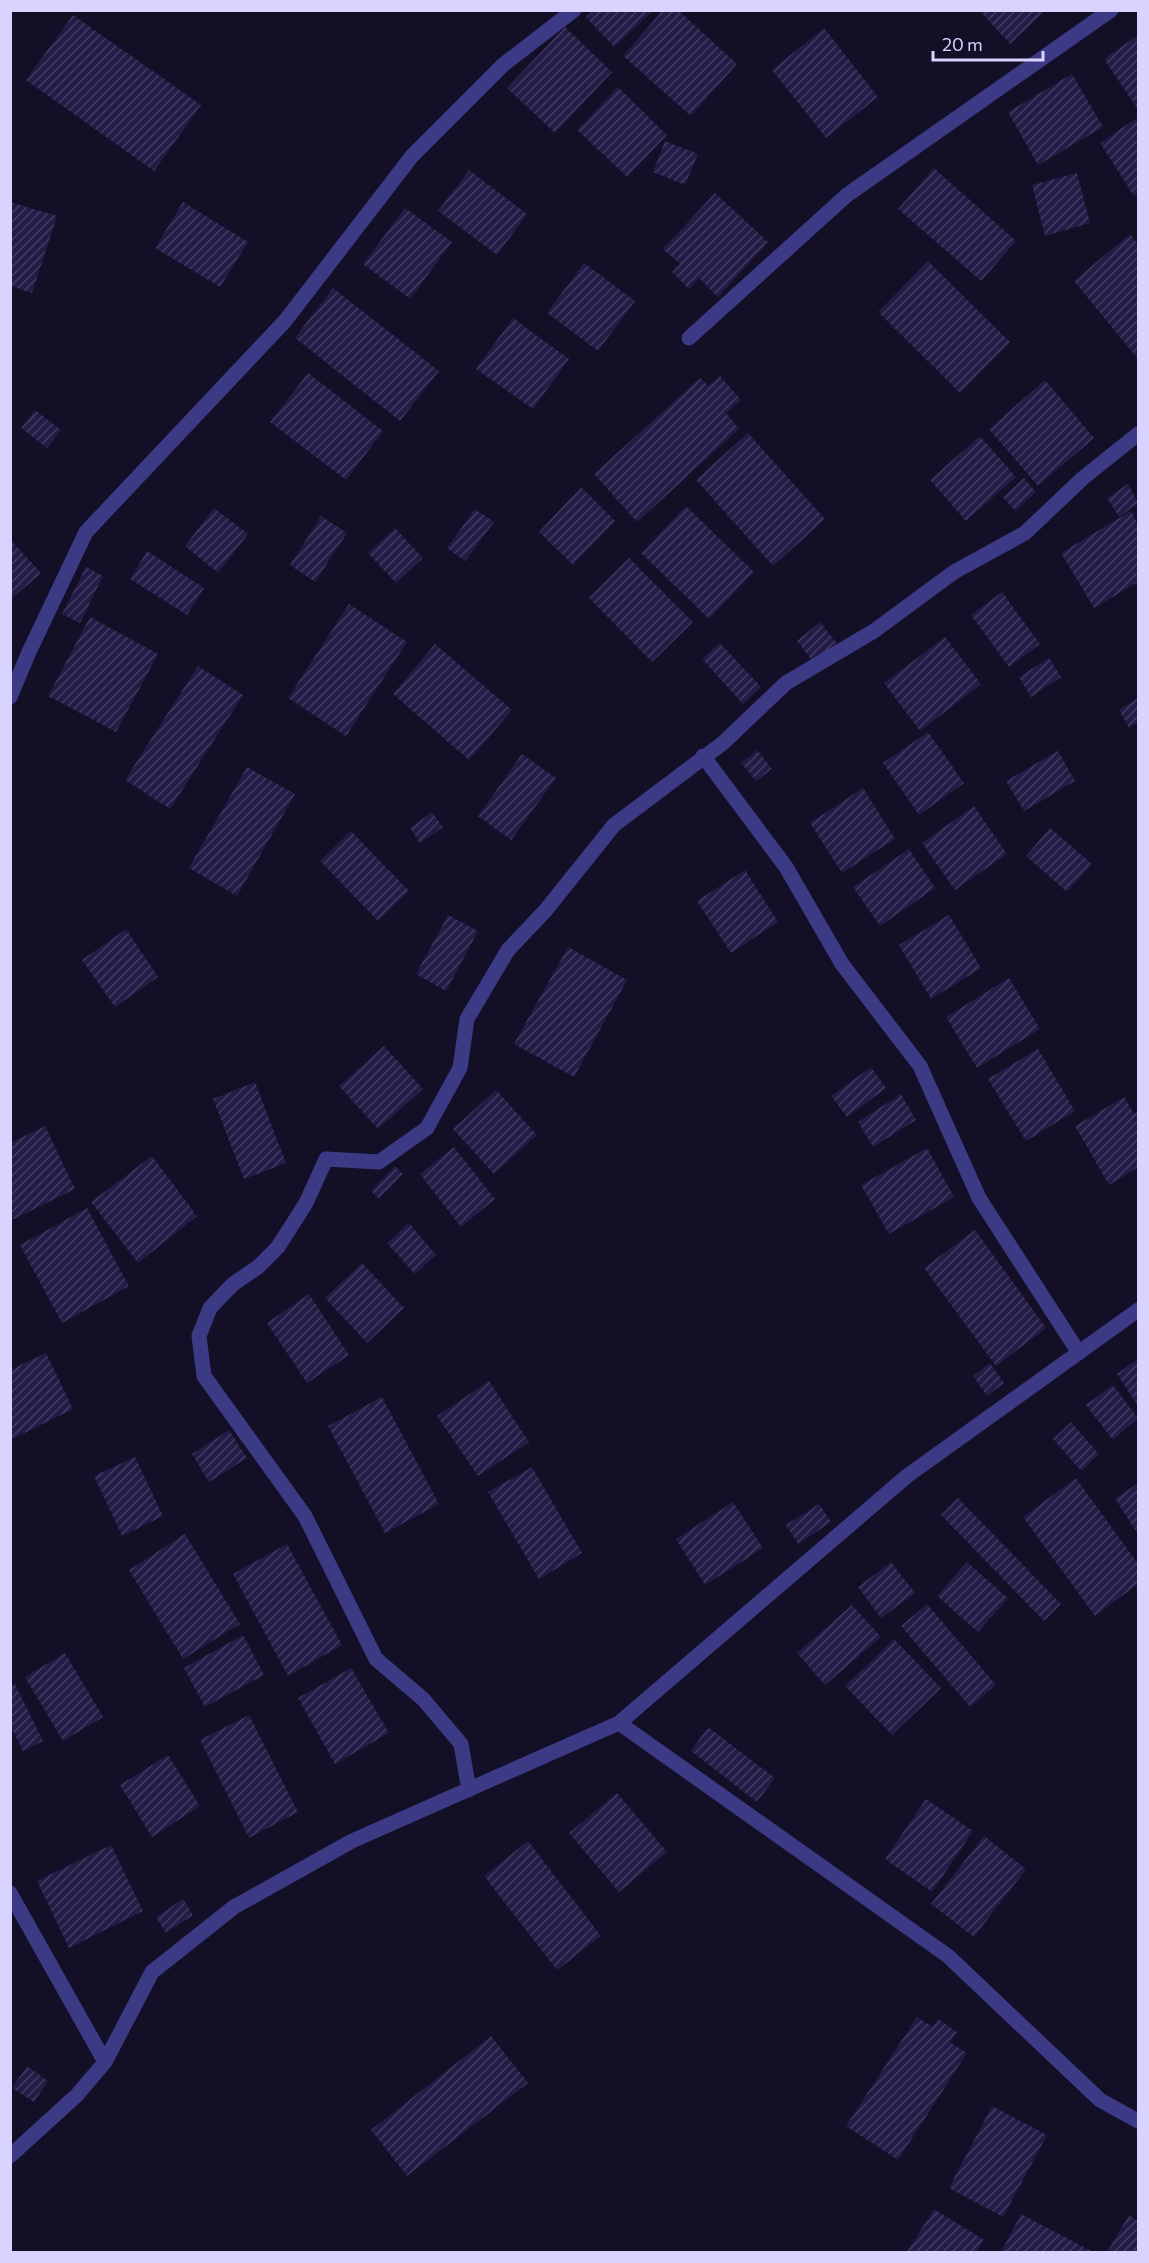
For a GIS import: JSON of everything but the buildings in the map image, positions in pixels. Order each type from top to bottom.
[{"type":"street","points":[[10,697],[28,652],[86,532],[285,321],[412,156],[503,65],[574,10]]},
{"type":"street","points":[[689,338],[847,195],[1111,10]]},
{"type":"street","points":[[469,1790],[461,1744],[423,1700],[376,1659],[305,1516],[204,1376],[199,1336],[210,1308],[233,1284],[258,1267],[278,1247],[306,1203],[326,1160],[379,1162],[427,1128],[460,1068],[467,1020],[508,950],[545,911],[614,825],[723,743],[786,683],[874,631],[954,572],[1025,532],[1083,478],[1138,434]]},
{"type":"street","points":[[703,756],[786,867],[842,964],[920,1066],[979,1198],[1079,1353]]},
{"type":"street","points":[[10,2156],[77,2095],[105,2062],[152,1972],[234,1907],[352,1842],[619,1723],[907,1476],[1138,1310]]},
{"type":"street","points":[[619,1723],[948,1956],[1100,2100],[1138,2121]]},
{"type":"street","points":[[10,1893],[105,2062]]}]
